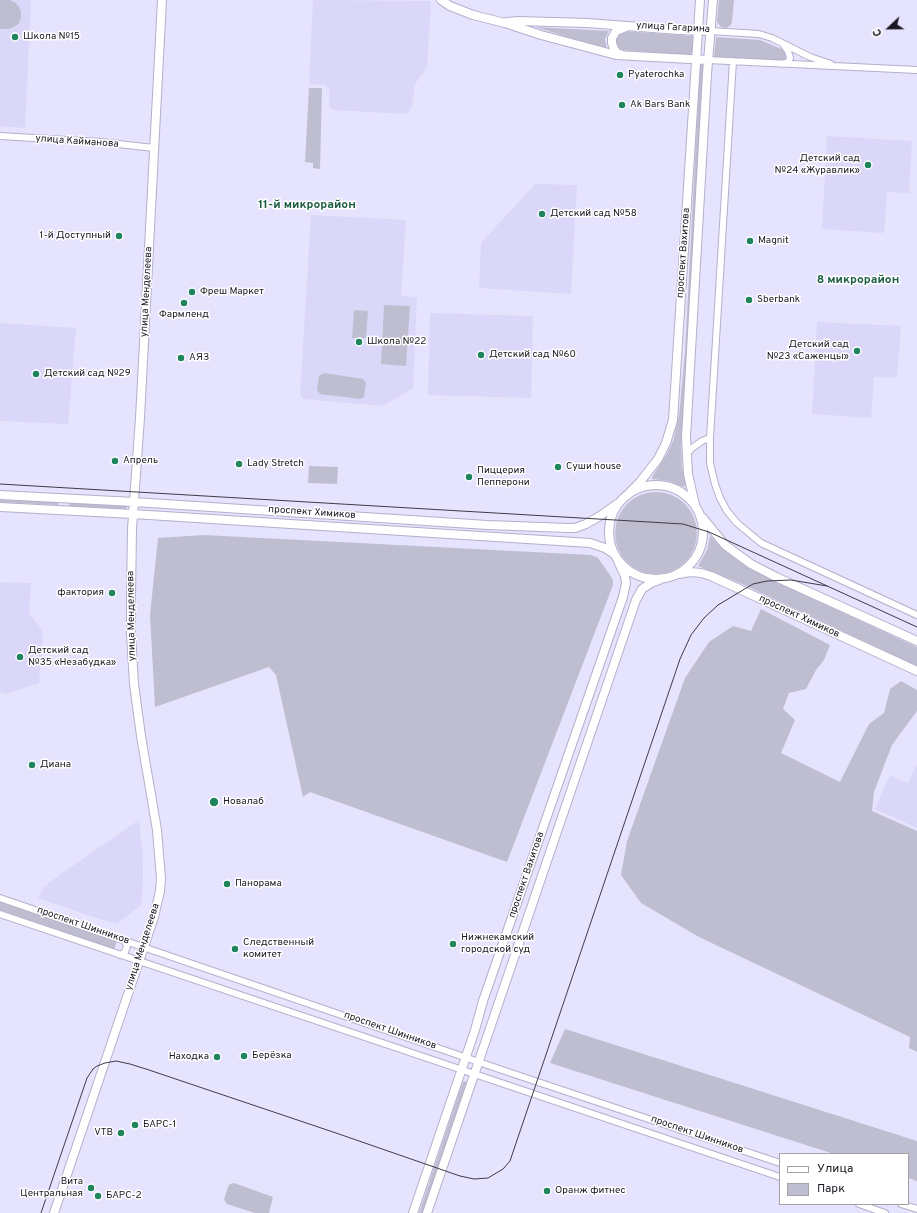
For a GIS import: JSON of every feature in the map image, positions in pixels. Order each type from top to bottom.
[{"type":"main road","name":"улица Менделеева","points":[[54,1213],[159,901],[161,878],[157,830],[142,744],[134,684],[131,612],[133,514],[140,418],[162,0]]},
{"type":"main road","name":"улица Гагарина","points":[[442,0],[450,6],[473,15],[505,22],[541,35],[616,55],[708,60]]},
{"type":"main road","name":"проспект Вахитова","points":[[413,1213],[475,1030],[482,1001],[626,589],[625,576],[609,542],[608,526],[610,517],[617,504],[640,482],[658,459],[666,444],[673,420],[700,0]]},
{"type":"main road","name":"проспект Вахитова","points":[[427,1213],[636,600],[642,589],[651,583],[678,574],[689,566],[695,559],[700,548],[703,529],[688,474],[686,455],[692,326],[713,0]]},
{"type":"main road","name":"улица Гагарина","points":[[505,22],[518,21],[710,30]]},
{"type":"main road","points":[[626,56],[615,51],[612,46],[612,40],[616,31],[628,26]]},
{"type":"main road","name":"проспект Вахитова","points":[[630,492],[652,484],[663,485],[675,488],[685,494],[695,504]]},
{"type":"main road","name":"проспект Химиков","points":[[0,495],[134,502],[487,525],[568,528],[575,528],[586,524],[617,504]]},
{"type":"main road","points":[[74,511],[66,508],[65,504],[68,500],[76,499]]},
{"type":"main road","name":"проспект Химиков","points":[[0,507],[590,542],[605,548],[616,557]]},
{"type":"main road","points":[[277,512],[277,524]]},
{"type":"main road","points":[[699,512],[725,545],[751,564],[776,577],[917,641]]},
{"type":"main road","name":"проспект Вахитова","points":[[616,557],[635,575],[643,578],[659,580]]},
{"type":"main road","name":"проспект Химиков","points":[[678,574],[690,572],[711,576],[917,671]]},
{"type":"street","name":"улица Гагарина","points":[[710,30],[759,34],[781,42],[810,57],[834,65]]},
{"type":"street","points":[[781,42],[788,51],[790,58],[788,62],[781,64]]},
{"type":"street","name":"улица Гагарина","points":[[708,60],[917,70]]},
{"type":"street","points":[[733,61],[710,438],[710,463],[715,484],[727,511],[737,523],[754,538],[772,549],[917,615]]},
{"type":"street","name":"улица Кайманова","points":[[0,136],[100,142],[154,148]]},
{"type":"street","points":[[686,455],[692,448],[702,441],[710,438]]},
{"type":"street","name":"проспект Шинников","points":[[0,898],[779,1163]]},
{"type":"street","name":"проспект Шинников","points":[[0,914],[138,962],[779,1177]]},
{"type":"street","points":[[120,955],[125,952],[127,946],[125,941]]},
{"type":"street","points":[[344,1030],[348,1017]]},
{"type":"street","points":[[602,1117],[606,1104]]},
{"type":"street","points":[[862,1205],[885,1213]]},
{"type":"street","points":[[904,1205],[917,1209]]},
{"type":"shaded area","name":"Школа №15","points":[[0,0],[31,0],[25,128],[0,126]]},
{"type":"shaded area","points":[[313,0],[431,1],[427,67],[415,84],[412,108],[407,114],[334,110],[330,108],[329,104],[330,90],[324,85],[309,84]]},
{"type":"shaded area","name":"Детский сад №24 «Журавлик»","points":[[827,136],[912,141],[909,193],[887,192],[884,233],[822,229]]},
{"type":"shaded area","name":"Детский сад №58","points":[[535,184],[577,185],[571,294],[479,288],[481,243]]},
{"type":"shaded area","name":"Школа №22","points":[[311,215],[406,220],[401,296],[417,297],[413,388],[383,406],[303,399],[300,395]]},
{"type":"shaded area","name":"Детский сад №60","points":[[430,313],[533,316],[531,398],[428,395]]},
{"type":"shaded area","name":"Детский сад №23 «Саженцы»","points":[[817,322],[901,326],[897,378],[874,377],[871,418],[812,414]]},
{"type":"shaded area","name":"Детский сад №29","points":[[0,323],[76,328],[68,424],[0,421]]},
{"type":"shaded area","name":"Детский сад №35 «Незабудка»","points":[[0,582],[31,583],[29,613],[43,631],[39,683],[6,694],[0,692]]},
{"type":"shaded area","points":[[917,764],[917,828],[875,809],[890,775],[908,783]]},
{"type":"shaded area","points":[[139,820],[143,859],[141,905],[117,924],[38,898],[44,887],[58,876]]},
{"type":"green space","points":[[0,0],[10,0],[16,3],[19,7],[21,18],[19,23],[14,27],[9,29],[0,29]]},
{"type":"green space","points":[[719,0],[734,0],[732,22],[730,26],[726,28],[721,27],[717,22]]},
{"type":"green space","points":[[535,27],[609,31],[605,39],[607,49]]},
{"type":"green space","points":[[622,31],[693,36],[692,55],[620,50],[616,41],[618,35]]},
{"type":"green space","points":[[716,37],[760,40],[786,51],[788,54],[787,59],[783,61],[714,57]]},
{"type":"green space","points":[[700,64],[704,65],[688,351],[681,444],[682,467],[686,485],[684,487],[668,481],[652,479],[652,477],[667,454],[673,441],[679,416],[685,351]]},
{"type":"green space","points":[[309,88],[322,88],[320,169],[313,168],[313,163],[305,162]]},
{"type":"green space","points":[[384,305],[410,306],[406,366],[381,364]]},
{"type":"green space","points":[[354,310],[368,311],[366,338],[352,338]]},
{"type":"green space","points":[[324,373],[363,379],[366,383],[364,397],[360,399],[320,394],[317,390],[319,376]]},
{"type":"green space","points":[[309,466],[338,467],[337,484],[308,483]]},
{"type":"green space","points":[[656,492],[672,495],[685,504],[694,517],[697,533],[694,549],[685,562],[672,571],[656,574],[640,571],[627,562],[618,549],[615,533],[618,517],[627,504],[640,495]]},
{"type":"green space","points":[[0,500],[58,502],[58,505],[0,502]]},
{"type":"green space","points":[[69,503],[127,506],[126,509],[69,506]]},
{"type":"green space","points":[[204,535],[591,555],[598,558],[613,580],[613,585],[507,862],[310,792],[303,797],[276,675],[269,667],[155,707],[150,615],[158,538]]},
{"type":"green space","points":[[710,536],[733,557],[748,568],[917,647],[917,666],[742,584],[698,566],[707,550]]},
{"type":"green space","points":[[761,609],[830,645],[824,660],[816,670],[806,689],[789,693],[783,709],[795,720],[781,753],[840,782],[869,724],[884,713],[890,689],[901,681],[917,690],[917,711],[892,745],[874,792],[872,811],[917,831],[917,1052],[909,1048],[910,1037],[699,937],[641,903],[621,875],[627,841],[685,678],[709,642],[733,626],[751,631]]},
{"type":"green space","points":[[0,900],[117,941],[114,949],[0,910]]},
{"type":"green space","points":[[565,1029],[917,1141],[917,1181],[909,1178],[909,1153],[831,1153],[550,1063]]},
{"type":"green space","points":[[465,1081],[467,1083],[423,1213],[419,1213],[459,1093],[463,1082]]},
{"type":"green space","points":[[234,1183],[273,1197],[269,1213],[255,1213],[227,1204],[224,1200],[228,1187],[230,1184]]},
{"type":"tram line","points":[[0,484],[683,524],[709,532],[917,627]]},
{"type":"tram line","points":[[41,1213],[87,1078],[97,1066],[116,1061],[146,1069],[460,1176],[474,1179],[488,1178],[503,1169],[510,1161],[680,659],[691,635],[704,618],[718,605],[753,584],[767,581],[791,580],[827,586]]},
{"type":"place","name":"Школа №15","points":[[15,37]]},
{"type":"place","name":"Pyaterochka","points":[[620,75]]},
{"type":"place","name":"Ak Bars Bank","points":[[622,105]]},
{"type":"place","name":"Детский сад №24 «Журавлик»","points":[[868,165]]},
{"type":"place","name":"Детский сад №58","points":[[542,214]]},
{"type":"place","name":"1-й Доступный","points":[[119,236]]},
{"type":"place","name":"Magnit","points":[[750,241]]},
{"type":"place","name":"Фреш Маркет","points":[[192,292]]},
{"type":"place","name":"Sberbank","points":[[749,300]]},
{"type":"place","name":"Фармленд","points":[[184,303]]},
{"type":"place","name":"Школа №22","points":[[359,342]]},
{"type":"place","name":"Детский сад №23 «Саженцы»","points":[[857,351]]},
{"type":"place","name":"Детский сад №60","points":[[481,355]]},
{"type":"place","name":"АЯЗ","points":[[181,358]]},
{"type":"place","name":"Детский сад №29","points":[[36,374]]},
{"type":"place","name":"Апрель","points":[[115,461]]},
{"type":"place","name":"Lady Stretch","points":[[239,464]]},
{"type":"place","name":"Суши house","points":[[558,467]]},
{"type":"place","name":"Пиццерия Пепперони","points":[[469,477]]},
{"type":"place","name":"фактория","points":[[112,593]]},
{"type":"place","name":"Детский сад №35 «Незабудка»","points":[[20,657]]},
{"type":"place","name":"Диана","points":[[32,765]]},
{"type":"place","name":"Новалаб","points":[[214,802]]},
{"type":"place","name":"Панорама","points":[[227,884]]},
{"type":"place","name":"Нижнекамский городской суд","points":[[453,944]]},
{"type":"place","name":"Следственный комитет","points":[[235,949]]},
{"type":"place","name":"Берёзка","points":[[244,1056]]},
{"type":"place","name":"Находка","points":[[217,1057]]},
{"type":"place","name":"БАРС-1","points":[[135,1125]]},
{"type":"place","name":"VTB","points":[[121,1133]]},
{"type":"place","name":"Вита Центральная","points":[[91,1188]]},
{"type":"place","name":"Оранж фитнес","points":[[547,1191]]},
{"type":"place","name":"БАРС-2","points":[[98,1196]]},
{"type":"district","name":"11-й микрорайон","points":[[307,206]]},
{"type":"district","name":"8 микрорайон","points":[[858,281]]}]
